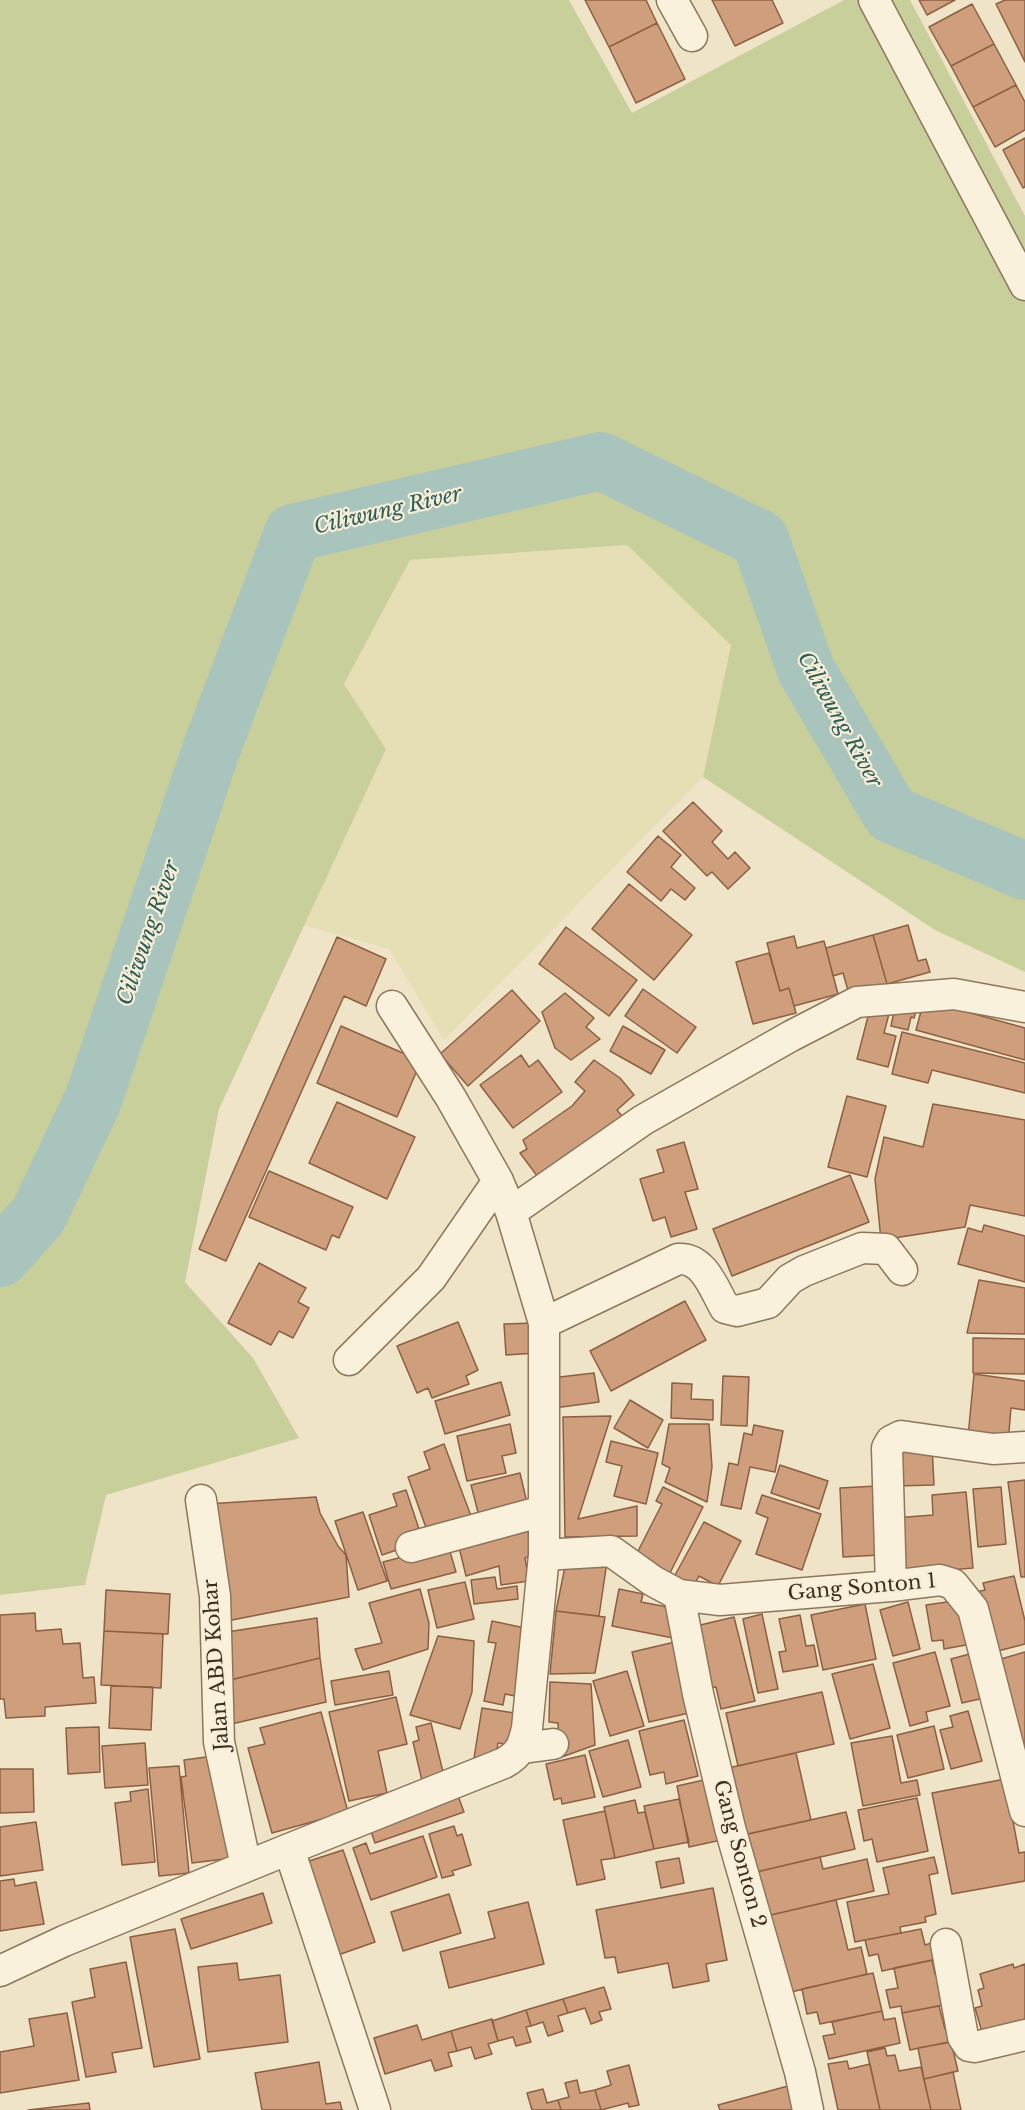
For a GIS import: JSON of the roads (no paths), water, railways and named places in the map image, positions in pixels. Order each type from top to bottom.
[{"type":"street","points":[[672,0],[692,36]]},
{"type":"street","points":[[874,0],[1025,285]]},
{"type":"street","points":[[511,1212],[643,1120],[791,1036],[857,1002],[954,994],[1025,1007]]},
{"type":"street","points":[[392,1006],[451,1098],[498,1181],[511,1212],[544,1323],[544,1555],[523,1748]]},
{"type":"street","points":[[349,1360],[431,1278],[498,1181]]},
{"type":"street","points":[[544,1323],[678,1259],[686,1258],[701,1268],[725,1308],[737,1311],[768,1303],[790,1279],[804,1271],[862,1248],[886,1249],[902,1270]]},
{"type":"street","points":[[891,1586],[887,1448],[891,1441],[901,1436],[993,1449],[1025,1447]]},
{"type":"street","name":"Jalan ABD Kohar","points":[[201,1500],[215,1596],[219,1742],[246,1866]]},
{"type":"street","points":[[411,1547],[543,1511]]},
{"type":"street","name":"Gang Sonton 1","points":[[544,1555],[611,1551],[653,1581],[679,1595],[720,1600],[940,1580],[953,1584],[973,1609],[1025,1811]]},
{"type":"street","name":"Gang Sonton 2","points":[[679,1595],[698,1694],[730,1828],[800,2072],[808,2110]]},
{"type":"street","points":[[0,1971],[64,1941],[504,1763],[523,1748],[553,1744]]},
{"type":"street","points":[[289,1849],[375,2110]]},
{"type":"street","points":[[946,1944],[963,2037],[969,2046],[975,2047],[1025,2035]]},
{"type":"waterway","name":"Ciliwung River","points":[[0,1258],[38,1216],[93,1100],[211,750],[293,533],[601,461],[760,539],[806,670],[891,814],[1025,871]]}]
